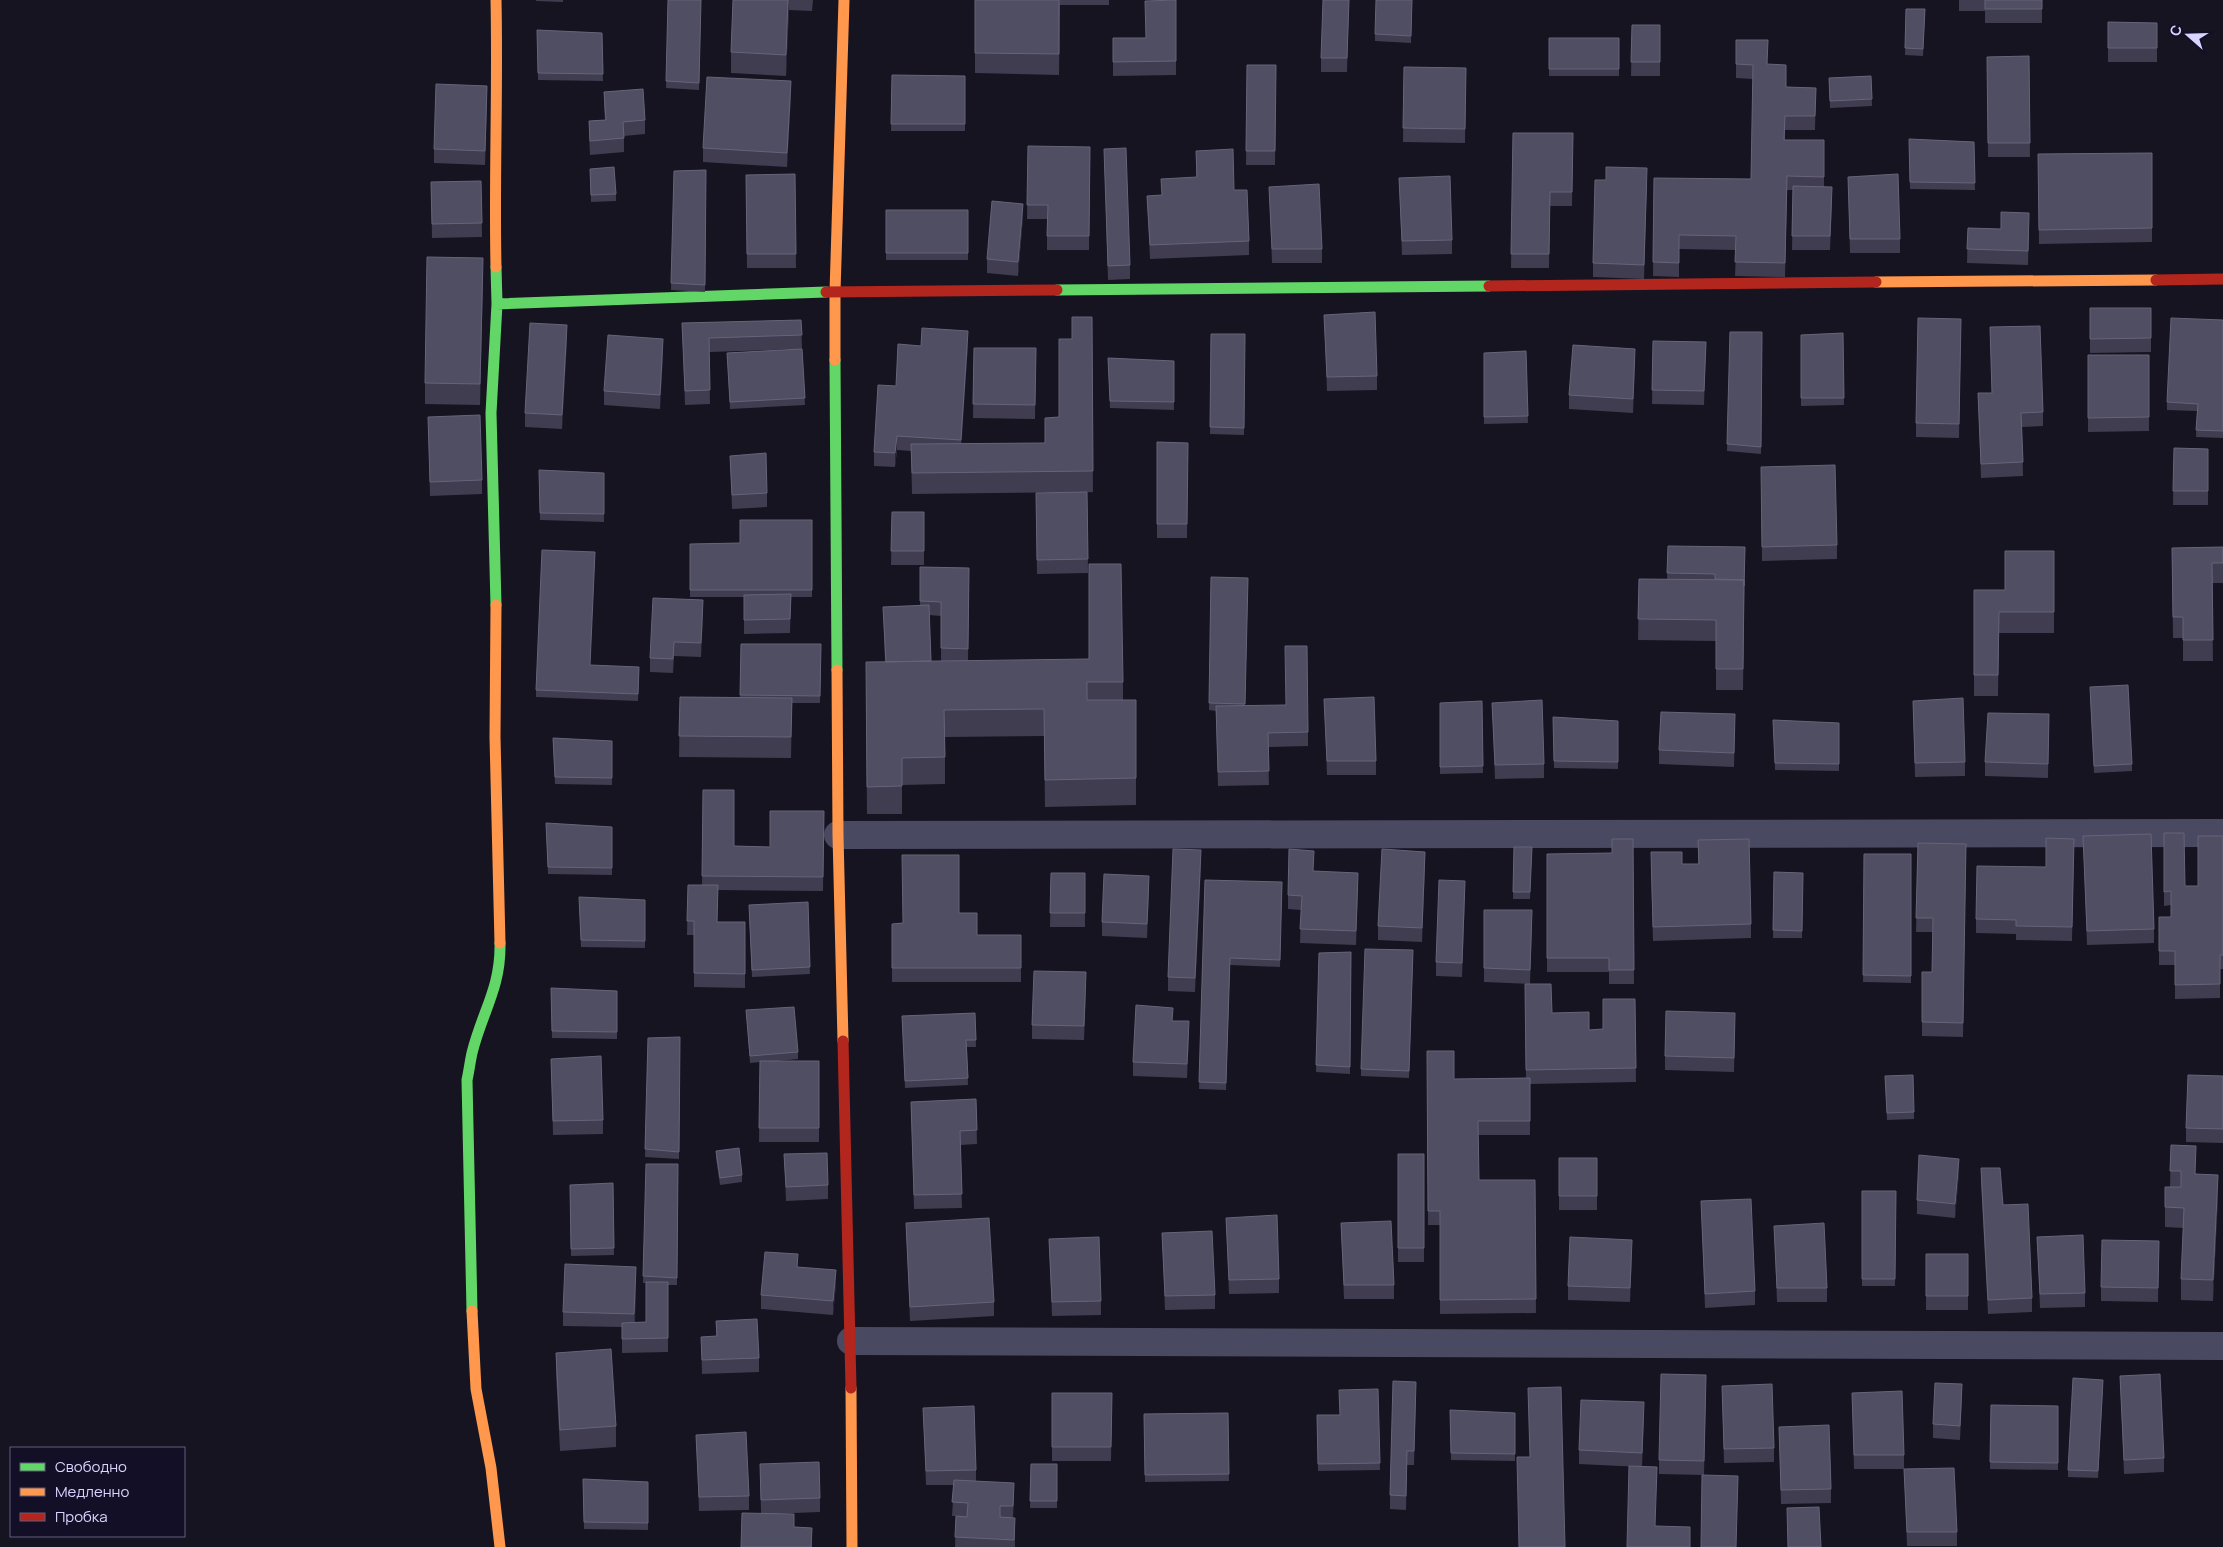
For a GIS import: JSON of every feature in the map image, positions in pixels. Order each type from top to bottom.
[{"type":"street","points":[[496,0],[498,92],[495,215],[497,304],[491,413],[496,565],[495,737],[500,965],[496,984],[472,1052],[467,1080],[472,1354],[476,1389],[491,1468],[500,1547]]},
{"type":"street","points":[[844,0],[835,292],[838,835],[851,1341],[852,1547]]},
{"type":"street","points":[[497,304],[835,292],[2223,279]]},
{"type":"street","points":[[838,835],[2223,833]]},
{"type":"street","points":[[851,1341],[2223,1346]]},
{"type":"building","points":[[668,0],[701,0],[699,83],[666,81]]},
{"type":"building","points":[[733,0],[788,0],[786,55],[731,52]]},
{"type":"building","points":[[975,0],[1059,0],[1059,54],[975,53]]},
{"type":"building","points":[[1176,0],[1176,61],[1113,62],[1113,38],[1146,38],[1145,1]]},
{"type":"building","points":[[1323,0],[1349,0],[1347,58],[1321,58]]},
{"type":"building","points":[[1376,0],[1412,0],[1411,36],[1375,34]]},
{"type":"building","points":[[1985,0],[2042,0],[2042,9],[1985,9]]},
{"type":"building","points":[[1906,9],[1925,9],[1923,49],[1905,48]]},
{"type":"building","points":[[2108,22],[2157,23],[2157,48],[2108,48]]},
{"type":"building","points":[[1632,25],[1660,25],[1660,62],[1631,62]]},
{"type":"building","points":[[537,30],[602,33],[603,74],[538,73]]},
{"type":"building","points":[[1549,38],[1619,38],[1619,69],[1549,69]]},
{"type":"building","points":[[1736,40],[1768,40],[1767,64],[1786,65],[1786,87],[1816,88],[1815,116],[1785,116],[1784,140],[1824,140],[1824,177],[1787,176],[1785,263],[1735,262],[1736,236],[1679,235],[1679,263],[1653,262],[1654,178],[1751,179],[1753,65],[1736,64]]},
{"type":"building","points":[[2029,56],[2030,143],[1988,143],[1987,57]]},
{"type":"building","points":[[1247,65],[1276,65],[1275,151],[1246,151]]},
{"type":"building","points":[[1404,67],[1466,68],[1465,129],[1403,128]]},
{"type":"building","points":[[892,75],[965,76],[965,124],[891,124]]},
{"type":"building","points":[[1871,76],[1872,99],[1830,101],[1829,78]]},
{"type":"building","points":[[707,77],[791,81],[787,153],[703,148]]},
{"type":"building","points":[[436,84],[487,86],[485,151],[434,149]]},
{"type":"building","points":[[643,89],[645,120],[623,122],[624,138],[590,141],[589,121],[606,120],[604,92]]},
{"type":"building","points":[[1513,133],[1573,133],[1572,192],[1550,192],[1549,254],[1511,254]]},
{"type":"building","points":[[1909,139],[1974,142],[1975,183],[1910,182]]},
{"type":"building","points":[[1028,146],[1090,147],[1089,236],[1047,236],[1048,205],[1027,205]]},
{"type":"building","points":[[1126,148],[1130,265],[1108,266],[1104,149]]},
{"type":"building","points":[[1233,149],[1234,190],[1247,190],[1249,241],[1150,245],[1147,196],[1162,195],[1161,179],[1197,177],[1196,151]]},
{"type":"building","points":[[2152,153],[2152,228],[2039,230],[2038,154]]},
{"type":"building","points":[[614,167],[616,194],[591,195],[590,169]]},
{"type":"building","points":[[1606,167],[1647,168],[1644,265],[1593,263],[1595,180],[1606,180]]},
{"type":"building","points":[[706,170],[705,285],[671,283],[674,171]]},
{"type":"building","points":[[795,174],[796,254],[747,254],[746,175]]},
{"type":"building","points":[[1898,174],[1900,239],[1850,239],[1848,177]]},
{"type":"building","points":[[1450,176],[1452,240],[1402,241],[1399,178]]},
{"type":"building","points":[[481,181],[482,223],[432,224],[431,182]]},
{"type":"building","points":[[1319,184],[1322,249],[1272,249],[1269,187]]},
{"type":"building","points":[[1793,186],[1832,187],[1830,236],[1792,236]]},
{"type":"building","points":[[992,201],[1023,204],[1018,262],[987,259]]},
{"type":"building","points":[[886,210],[968,210],[968,253],[886,253]]},
{"type":"building","points":[[2001,212],[2029,213],[2028,251],[1967,249],[1968,228],[2001,229]]},
{"type":"building","points":[[427,257],[483,258],[480,384],[425,383]]},
{"type":"building","points":[[2090,308],[2151,308],[2151,338],[2090,339]]},
{"type":"building","points":[[1375,312],[1377,376],[1327,377],[1324,315]]},
{"type":"building","points":[[1072,317],[1092,317],[1093,471],[912,473],[911,444],[1045,443],[1045,418],[1059,417],[1059,339],[1072,339]]},
{"type":"building","points":[[1918,318],[1961,319],[1959,424],[1916,423]]},
{"type":"building","points":[[2171,318],[2223,320],[2223,431],[2196,430],[2198,404],[2167,402]]},
{"type":"building","points":[[801,320],[802,335],[709,338],[710,390],[685,391],[682,323]]},
{"type":"building","points":[[530,323],[567,325],[562,415],[525,413]]},
{"type":"building","points":[[2040,326],[2043,412],[2021,413],[2023,462],[1981,464],[1978,393],[1992,393],[1990,327]]},
{"type":"building","points":[[922,328],[968,331],[961,440],[897,436],[895,453],[874,452],[878,385],[896,386],[898,344],[921,346]]},
{"type":"building","points":[[1730,332],[1762,332],[1761,447],[1727,444]]},
{"type":"building","points":[[1843,333],[1844,398],[1801,398],[1801,335]]},
{"type":"building","points":[[1211,334],[1245,334],[1244,428],[1210,427]]},
{"type":"building","points":[[608,335],[663,339],[660,395],[604,391]]},
{"type":"building","points":[[1653,341],[1706,342],[1704,391],[1652,390]]},
{"type":"building","points":[[1573,345],[1635,349],[1633,399],[1569,395]]},
{"type":"building","points":[[974,348],[1036,348],[1035,405],[973,404]]},
{"type":"building","points":[[802,349],[805,398],[730,402],[727,353]]},
{"type":"building","points":[[1526,351],[1528,416],[1484,417],[1484,353]]},
{"type":"building","points":[[2088,355],[2149,355],[2149,417],[2088,418]]},
{"type":"building","points":[[1108,358],[1174,361],[1174,402],[1110,401]]},
{"type":"building","points":[[480,415],[482,480],[430,482],[428,417]]},
{"type":"building","points":[[1157,442],[1188,443],[1187,524],[1157,524]]},
{"type":"building","points":[[2174,448],[2208,449],[2208,491],[2173,491]]},
{"type":"building","points":[[766,453],[767,493],[732,495],[730,456]]},
{"type":"building","points":[[1835,465],[1837,545],[1762,547],[1761,467]]},
{"type":"building","points":[[539,470],[604,473],[604,514],[540,513]]},
{"type":"building","points":[[1087,492],[1088,559],[1037,560],[1036,493]]},
{"type":"building","points":[[892,512],[924,512],[924,551],[891,551]]},
{"type":"building","points":[[740,520],[812,520],[812,590],[690,590],[690,544],[740,543]]},
{"type":"building","points":[[1668,546],[1745,547],[1744,586],[1744,580],[1715,579],[1715,574],[1667,573]]},
{"type":"building","points":[[2223,547],[2223,563],[2212,563],[2213,640],[2183,640],[2183,617],[2173,617],[2172,548]]},
{"type":"building","points":[[542,550],[595,552],[590,665],[639,667],[638,694],[536,690]]},
{"type":"building","points":[[2005,551],[2054,551],[2054,612],[1999,612],[1998,675],[1974,675],[1974,590],[2005,590]]},
{"type":"building","points":[[1089,564],[1121,564],[1123,682],[1087,682],[1087,700],[1136,700],[1136,778],[1045,780],[1044,709],[944,710],[945,757],[902,758],[902,786],[867,787],[866,662],[1089,659]]},
{"type":"building","points":[[920,567],[969,568],[968,649],[941,648],[941,602],[920,601]]},
{"type":"building","points":[[1211,577],[1248,578],[1245,704],[1209,703]]},
{"type":"building","points":[[1639,579],[1744,580],[1743,669],[1716,669],[1716,620],[1638,619]]},
{"type":"building","points":[[791,594],[790,619],[744,620],[744,595]]},
{"type":"building","points":[[653,598],[703,600],[701,643],[674,642],[673,659],[650,658]]},
{"type":"building","points":[[929,605],[931,661],[886,662],[883,607]]},
{"type":"building","points":[[741,644],[821,644],[820,696],[740,695]]},
{"type":"building","points":[[1285,646],[1307,646],[1308,732],[1268,733],[1269,771],[1218,772],[1216,706],[1286,705]]},
{"type":"building","points":[[2128,685],[2132,764],[2094,766],[2090,687]]},
{"type":"building","points":[[680,697],[792,698],[791,737],[679,736]]},
{"type":"building","points":[[1374,697],[1376,761],[1327,761],[1324,699]]},
{"type":"building","points":[[1963,698],[1965,762],[1915,763],[1913,701]]},
{"type":"building","points":[[1542,700],[1544,764],[1495,765],[1492,703]]},
{"type":"building","points":[[1482,701],[1483,766],[1440,767],[1440,703]]},
{"type":"building","points":[[1661,712],[1735,714],[1734,753],[1659,750]]},
{"type":"building","points":[[1988,713],[2049,714],[2048,764],[1985,762]]},
{"type":"building","points":[[1553,717],[1618,721],[1618,762],[1554,761]]},
{"type":"building","points":[[1773,720],[1839,723],[1839,764],[1775,763]]},
{"type":"building","points":[[553,738],[612,741],[612,778],[555,777]]},
{"type":"building","points":[[703,790],[734,790],[734,846],[770,847],[770,811],[824,811],[823,877],[702,876]]},
{"type":"building","points":[[546,823],[612,827],[612,868],[548,867]]},
{"type":"building","points":[[2164,833],[2184,833],[2185,886],[2198,886],[2198,836],[2223,836],[2223,955],[2220,955],[2220,984],[2175,985],[2175,951],[2159,951],[2159,917],[2171,917],[2171,891],[2164,892]]},
{"type":"building","points":[[2151,834],[2154,929],[2087,931],[2083,836]]},
{"type":"building","points":[[2046,838],[2074,839],[2072,927],[2016,926],[2016,920],[1976,919],[1977,866],[2046,867]]},
{"type":"building","points":[[1612,839],[1633,839],[1634,970],[1609,970],[1609,958],[1547,958],[1547,854],[1612,853]]},
{"type":"building","points":[[1749,839],[1751,924],[1653,927],[1651,852],[1682,852],[1682,864],[1699,864],[1698,840]]},
{"type":"building","points":[[1918,843],[1966,844],[1963,1023],[1922,1022],[1922,972],[1932,972],[1933,918],[1916,918]]},
{"type":"building","points":[[1514,847],[1532,847],[1530,892],[1513,892]]},
{"type":"building","points":[[1173,849],[1201,850],[1195,978],[1168,977]]},
{"type":"building","points":[[1289,849],[1314,851],[1313,871],[1358,873],[1356,931],[1300,929],[1302,896],[1288,895]]},
{"type":"building","points":[[1382,849],[1425,852],[1422,928],[1378,926]]},
{"type":"building","points":[[1864,854],[1911,854],[1911,976],[1863,975]]},
{"type":"building","points":[[902,855],[959,855],[959,913],[977,913],[977,935],[1021,935],[1021,968],[892,968],[892,924],[903,923]]},
{"type":"building","points":[[1774,872],[1803,873],[1802,931],[1773,930]]},
{"type":"building","points":[[1051,873],[1085,873],[1085,913],[1050,913]]},
{"type":"building","points":[[1104,874],[1149,876],[1147,924],[1102,922]]},
{"type":"building","points":[[1205,880],[1282,882],[1280,960],[1230,958],[1226,1083],[1199,1082]]},
{"type":"building","points":[[1439,880],[1465,881],[1462,963],[1436,962]]},
{"type":"building","points":[[688,885],[718,885],[717,922],[745,922],[745,974],[694,973],[694,921],[687,921]]},
{"type":"building","points":[[579,897],[645,900],[645,941],[581,940]]},
{"type":"building","points":[[808,902],[810,967],[752,970],[749,905]]},
{"type":"building","points":[[1484,910],[1532,910],[1530,970],[1484,968]]},
{"type":"building","points":[[1365,949],[1413,950],[1409,1071],[1361,1069]]},
{"type":"building","points":[[1351,952],[1350,1067],[1316,1065],[1319,953]]},
{"type":"building","points":[[1034,971],[1086,972],[1084,1026],[1032,1025]]},
{"type":"building","points":[[1525,984],[1551,984],[1552,1013],[1589,1012],[1589,1030],[1603,1029],[1603,999],[1635,999],[1636,1068],[1526,1070]]},
{"type":"building","points":[[551,988],[617,991],[617,1032],[552,1031]]},
{"type":"building","points":[[1136,1005],[1173,1008],[1172,1021],[1189,1021],[1187,1064],[1133,1062]]},
{"type":"building","points":[[794,1007],[798,1052],[750,1056],[746,1010]]},
{"type":"building","points":[[1666,1011],[1735,1013],[1734,1058],[1665,1056]]},
{"type":"building","points":[[975,1013],[976,1040],[966,1040],[968,1078],[905,1081],[902,1016]]},
{"type":"building","points":[[680,1037],[679,1152],[645,1149],[648,1038]]},
{"type":"building","points":[[1427,1051],[1454,1051],[1454,1079],[1530,1078],[1530,1121],[1478,1121],[1479,1180],[1535,1180],[1536,1299],[1440,1300],[1440,1211],[1428,1211]]},
{"type":"building","points":[[601,1056],[603,1120],[553,1121],[551,1059]]},
{"type":"building","points":[[760,1061],[819,1061],[819,1128],[759,1128]]},
{"type":"building","points":[[1913,1075],[1914,1112],[1887,1113],[1885,1076]]},
{"type":"building","points":[[2188,1075],[2223,1076],[2223,1129],[2186,1128]]},
{"type":"building","points":[[976,1099],[977,1130],[960,1131],[962,1194],[914,1195],[911,1102]]},
{"type":"building","points":[[2171,1145],[2196,1146],[2195,1174],[2218,1175],[2213,1280],[2181,1279],[2184,1208],[2165,1207],[2165,1187],[2181,1187],[2181,1171],[2170,1171]]},
{"type":"building","points":[[739,1148],[742,1175],[720,1178],[716,1151]]},
{"type":"building","points":[[827,1153],[828,1185],[786,1187],[784,1154]]},
{"type":"building","points":[[1398,1154],[1424,1154],[1424,1248],[1398,1248]]},
{"type":"building","points":[[1919,1155],[1959,1159],[1955,1204],[1917,1200]]},
{"type":"building","points":[[1559,1158],[1597,1158],[1597,1196],[1559,1196]]},
{"type":"building","points":[[646,1164],[678,1164],[677,1278],[643,1276]]},
{"type":"building","points":[[1981,1168],[2000,1168],[2003,1205],[2028,1204],[2032,1298],[1988,1300]]},
{"type":"building","points":[[613,1183],[614,1248],[571,1249],[570,1185]]},
{"type":"building","points":[[1862,1191],[1896,1191],[1895,1279],[1862,1279]]},
{"type":"building","points":[[1751,1199],[1755,1291],[1705,1294],[1701,1201]]},
{"type":"building","points":[[1277,1215],[1279,1279],[1229,1280],[1226,1218]]},
{"type":"building","points":[[989,1218],[994,1302],[910,1307],[906,1223]]},
{"type":"building","points":[[1391,1221],[1394,1285],[1344,1285],[1341,1223]]},
{"type":"building","points":[[1824,1223],[1827,1288],[1777,1288],[1774,1226]]},
{"type":"building","points":[[1212,1231],[1215,1295],[1165,1296],[1162,1233]]},
{"type":"building","points":[[2083,1235],[2085,1293],[2040,1294],[2037,1237]]},
{"type":"building","points":[[1099,1237],[1101,1301],[1052,1302],[1049,1239]]},
{"type":"building","points":[[1570,1237],[1632,1240],[1630,1288],[1568,1286]]},
{"type":"building","points":[[2102,1240],[2159,1241],[2158,1288],[2101,1287]]},
{"type":"building","points":[[765,1252],[798,1254],[797,1267],[836,1270],[833,1301],[761,1295]]},
{"type":"building","points":[[1926,1254],[1968,1254],[1968,1296],[1926,1296]]},
{"type":"building","points":[[565,1264],[636,1267],[634,1314],[563,1312]]},
{"type":"building","points":[[646,1282],[668,1282],[668,1338],[622,1339],[622,1323],[646,1322]]},
{"type":"building","points":[[757,1319],[759,1358],[702,1360],[701,1337],[717,1336],[716,1321]]},
{"type":"building","points":[[611,1349],[616,1426],[560,1430],[556,1353]]},
{"type":"building","points":[[1661,1374],[1706,1375],[1704,1461],[1659,1460]]},
{"type":"building","points":[[2160,1374],[2164,1458],[2124,1460],[2120,1376]]},
{"type":"building","points":[[2073,1378],[2103,1380],[2098,1471],[2068,1470]]},
{"type":"building","points":[[1393,1381],[1416,1382],[1414,1451],[1407,1451],[1406,1496],[1390,1495]]},
{"type":"building","points":[[1935,1383],[1962,1384],[1960,1426],[1933,1424]]},
{"type":"building","points":[[1772,1384],[1774,1448],[1724,1449],[1722,1386]]},
{"type":"building","points":[[1561,1387],[1565,1547],[1519,1547],[1517,1457],[1530,1457],[1528,1388]]},
{"type":"building","points":[[1378,1389],[1380,1463],[1318,1464],[1317,1415],[1340,1415],[1339,1390]]},
{"type":"building","points":[[1902,1391],[1904,1455],[1854,1455],[1852,1393]]},
{"type":"building","points":[[1052,1393],[1112,1393],[1111,1447],[1052,1447]]},
{"type":"building","points":[[1581,1400],[1644,1402],[1642,1453],[1579,1450]]},
{"type":"building","points":[[1991,1405],[2058,1406],[2058,1463],[1990,1462]]},
{"type":"building","points":[[974,1406],[976,1470],[926,1471],[923,1408]]},
{"type":"building","points":[[1450,1410],[1515,1413],[1515,1454],[1451,1453]]},
{"type":"building","points":[[1228,1413],[1229,1474],[1145,1475],[1144,1414]]},
{"type":"building","points":[[1829,1425],[1831,1489],[1781,1490],[1779,1427]]},
{"type":"building","points":[[746,1432],[749,1496],[699,1497],[696,1435]]},
{"type":"building","points":[[819,1462],[820,1498],[761,1500],[760,1464]]},
{"type":"building","points":[[1031,1464],[1057,1464],[1057,1501],[1030,1501]]},
{"type":"building","points":[[1629,1466],[1657,1467],[1655,1526],[1690,1527],[1690,1547],[1627,1547]]},
{"type":"building","points":[[1954,1468],[1957,1532],[1907,1532],[1904,1469]]},
{"type":"building","points":[[1702,1475],[1738,1476],[1736,1547],[1701,1547]]},
{"type":"building","points":[[583,1479],[648,1482],[648,1523],[584,1522]]},
{"type":"building","points":[[954,1480],[1014,1483],[1013,1506],[1000,1506],[1000,1517],[1015,1518],[1014,1540],[955,1537],[956,1516],[967,1517],[968,1503],[952,1502]]},
{"type":"building","points":[[1819,1507],[1821,1547],[1788,1547],[1787,1508]]},
{"type":"building","points":[[742,1513],[794,1514],[794,1527],[812,1528],[811,1547],[741,1547]]},
{"type":"traffic: fast","points":[[496,267],[497,304],[491,413],[496,605]]},
{"type":"traffic: fast","points":[[1057,290],[1489,286]]},
{"type":"traffic: fast","points":[[497,304],[826,292]]},
{"type":"traffic: fast","points":[[835,360],[837,670]]},
{"type":"traffic: fast","points":[[472,1311],[467,1080],[476,1038],[494,987],[500,943]]},
{"type":"traffic: slow","points":[[496,0],[496,267]]},
{"type":"traffic: slow","points":[[835,360],[835,292],[844,0]]},
{"type":"traffic: slow","points":[[1876,282],[2156,280]]},
{"type":"traffic: slow","points":[[496,605],[495,737],[500,943]]},
{"type":"traffic: slow","points":[[837,670],[838,835],[843,1041]]},
{"type":"traffic: slow","points":[[472,1311],[476,1389],[491,1468],[500,1547]]},
{"type":"traffic: slow","points":[[851,1388],[852,1547]]},
{"type":"traffic: jam","points":[[2156,280],[2223,279]]},
{"type":"traffic: jam","points":[[1489,286],[1876,282]]},
{"type":"traffic: jam","points":[[826,292],[1057,290]]},
{"type":"traffic: jam","points":[[843,1041],[851,1388]]}]
